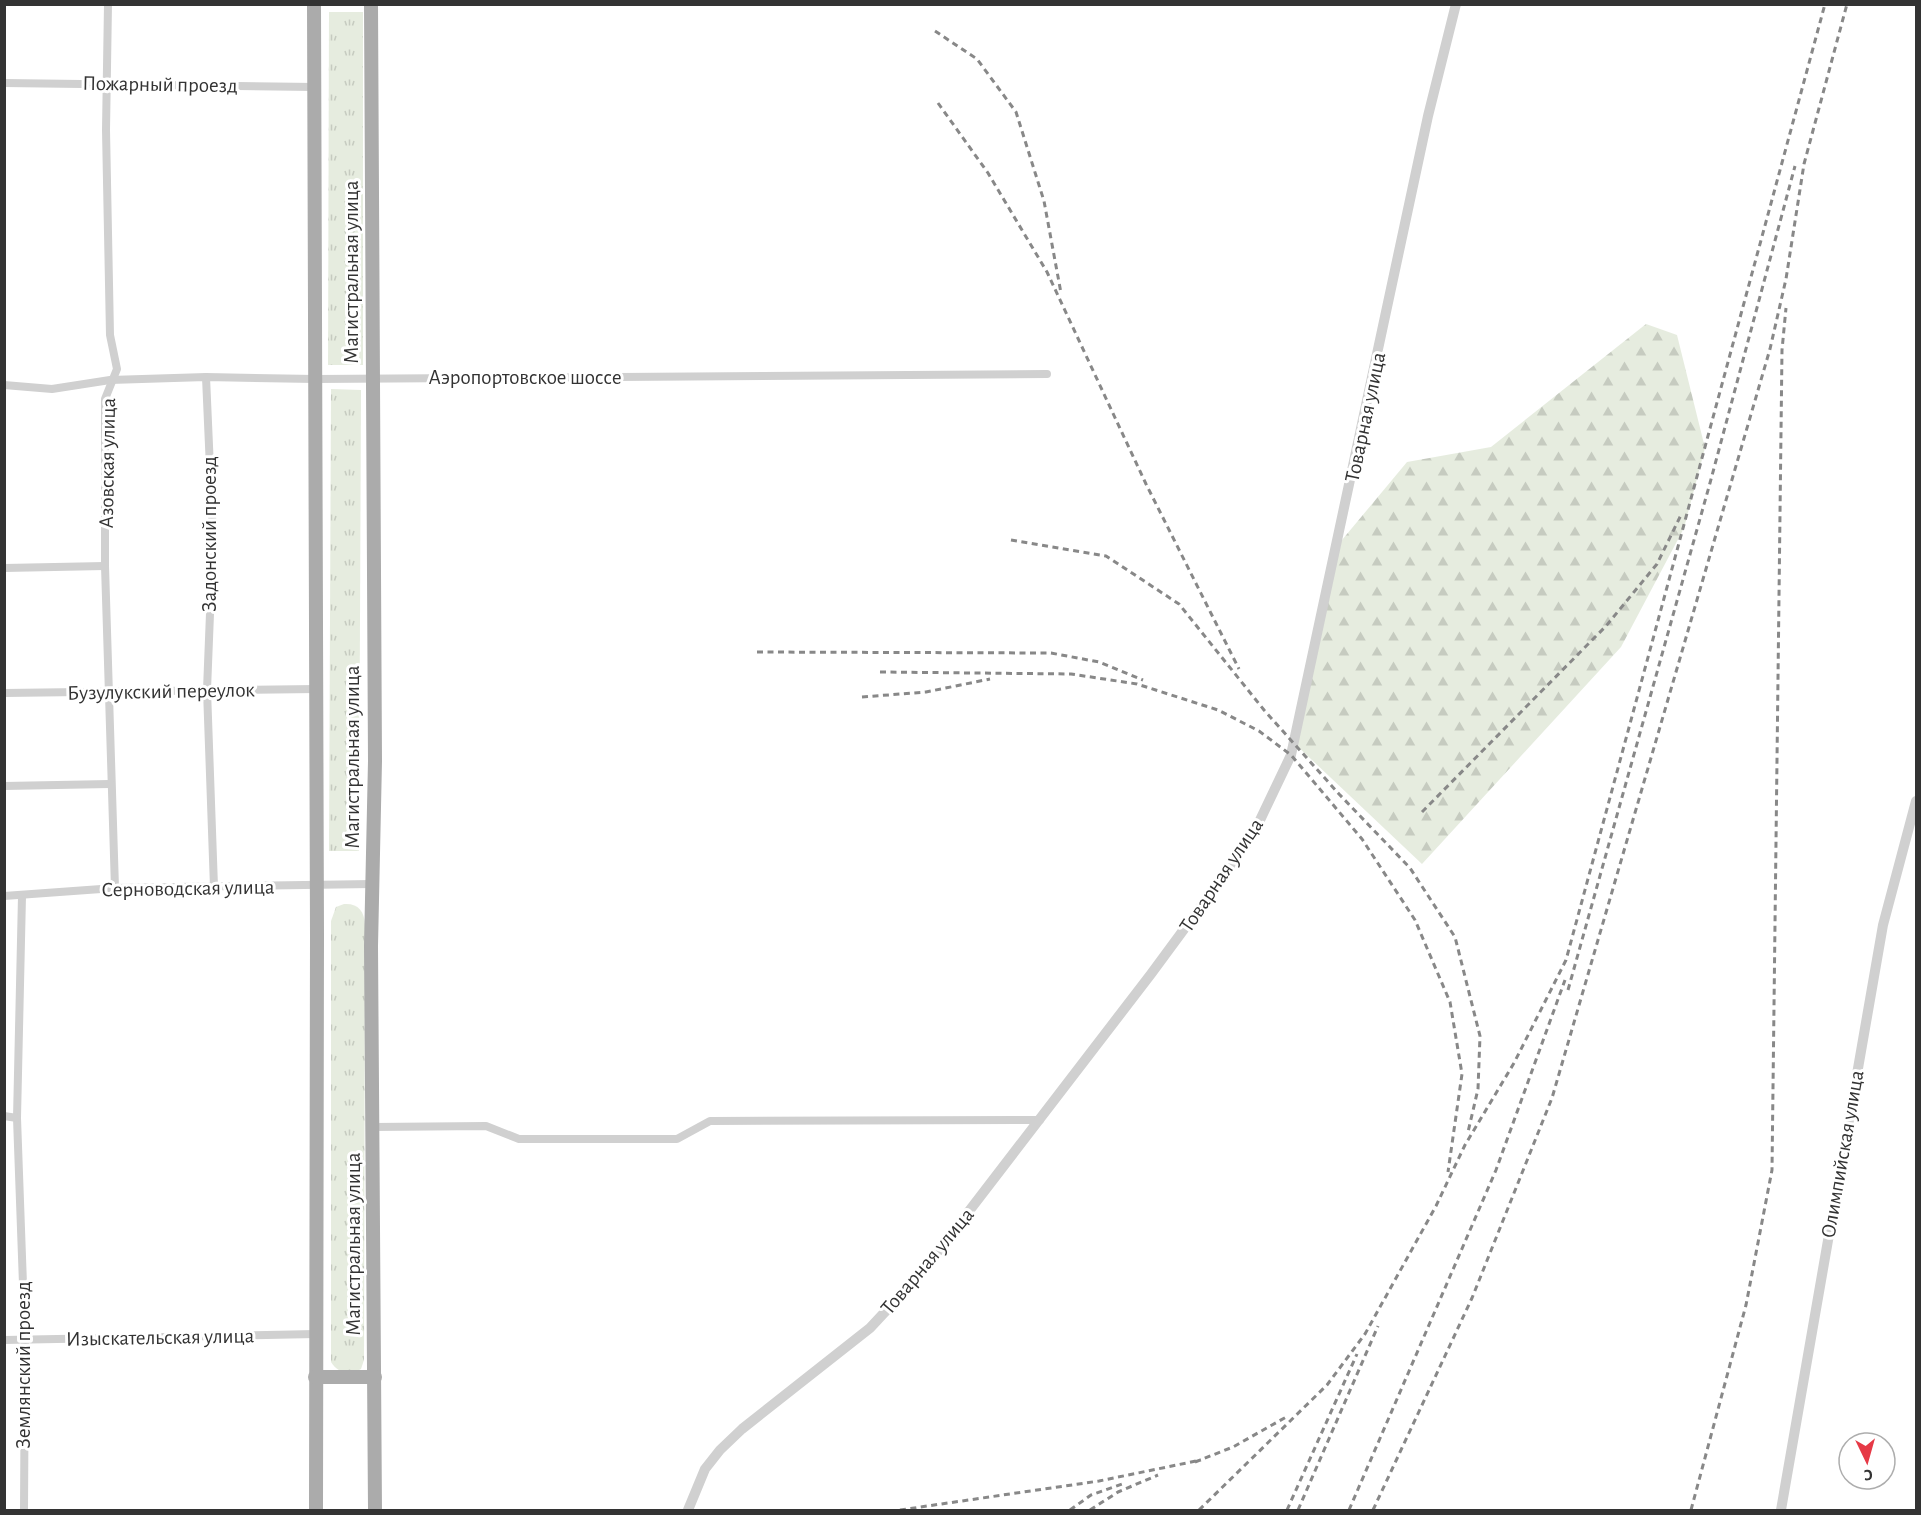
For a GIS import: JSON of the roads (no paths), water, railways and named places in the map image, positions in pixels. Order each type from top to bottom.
[{"type":"main road","name":"Магистральная улица","points":[[314,4],[317,885],[316,1510]]},
{"type":"main road","name":"Магистральная улица","points":[[371,4],[375,761],[372,884],[375,1510]]},
{"type":"main road","points":[[315,1377],[375,1377]]},
{"type":"street","name":"Азовская улица","points":[[108,4],[109,83],[106,130],[110,335],[117,369],[110,380],[105,399],[105,566],[115,888]]},
{"type":"street","name":"Товарная улица","points":[[688,1510],[705,1469],[720,1450],[742,1429],[870,1328],[922,1271],[1151,974],[1251,837],[1291,755],[1428,116],[1456,4]]},
{"type":"street","name":"Пожарный проезд","points":[[4,83],[315,87]]},
{"type":"street","name":"Аэропортовское шоссе","points":[[4,385],[52,389],[110,380],[206,377],[315,379],[1047,374]]},
{"type":"street","name":"Задонский проезд","points":[[206,377],[213,537],[207,690],[214,887]]},
{"type":"street","points":[[4,568],[105,566]]},
{"type":"street","name":"Бузулукский переулок","points":[[4,693],[316,689]]},
{"type":"street","points":[[4,786],[110,784]]},
{"type":"street","name":"Олимпийская улица","points":[[1780,1510],[1883,925],[1917,801]]},
{"type":"street","name":"Серноводская улица","points":[[4,896],[115,888],[372,884]]},
{"type":"street","name":"Землянский проезд","points":[[22,896],[17,1118],[25,1340],[24,1510]]},
{"type":"street","points":[[4,1116],[17,1118]]},
{"type":"street","points":[[373,1127],[486,1126],[519,1139],[676,1138],[710,1120],[1040,1120]]},
{"type":"street","name":"Изыскательская улица","points":[[4,1340],[316,1334]]},
{"type":"railway","points":[[1199,1510],[1327,1385],[1365,1334],[1436,1206],[1465,1145],[1514,1063],[1566,960],[1825,4]]},
{"type":"railway","points":[[1373,1510],[1472,1298],[1552,1098],[1770,349],[1786,279],[1804,164],[1847,4]]},
{"type":"railway","points":[[935,31],[977,59],[1016,112],[1044,201],[1061,293]]},
{"type":"railway","points":[[938,103],[988,173],[1047,272],[1146,484],[1239,669]]},
{"type":"railway","points":[[1568,990],[1710,483],[1795,166]]},
{"type":"railway","points":[[1691,1510],[1746,1305],[1772,1170],[1782,350],[1786,308]]},
{"type":"railway","points":[[1422,812],[1606,626],[1657,564],[1681,515]]},
{"type":"railway","points":[[1011,540],[1106,556],[1179,604],[1264,710],[1339,794],[1410,868],[1455,937],[1480,1036],[1478,1089],[1468,1132]]},
{"type":"railway","points":[[757,652],[1051,653],[1099,662],[1143,680]]},
{"type":"railway","points":[[880,672],[1071,674],[1137,684],[1218,710],[1259,731],[1291,755],[1362,839],[1415,920],[1450,1002],[1462,1074],[1448,1172]]},
{"type":"railway","points":[[862,697],[926,692],[990,679]]},
{"type":"railway","points":[[1349,1510],[1496,1170],[1565,980]]},
{"type":"railway","points":[[1298,1510],[1378,1326]]},
{"type":"railway","points":[[1287,1510],[1357,1354]]},
{"type":"railway","points":[[1195,1462],[1233,1447],[1288,1416]]},
{"type":"railway","points":[[900,1510],[1099,1481],[1201,1460]]},
{"type":"railway","points":[[1090,1510],[1118,1492],[1158,1475]]},
{"type":"railway","points":[[1070,1510],[1091,1495],[1122,1484]]}]
